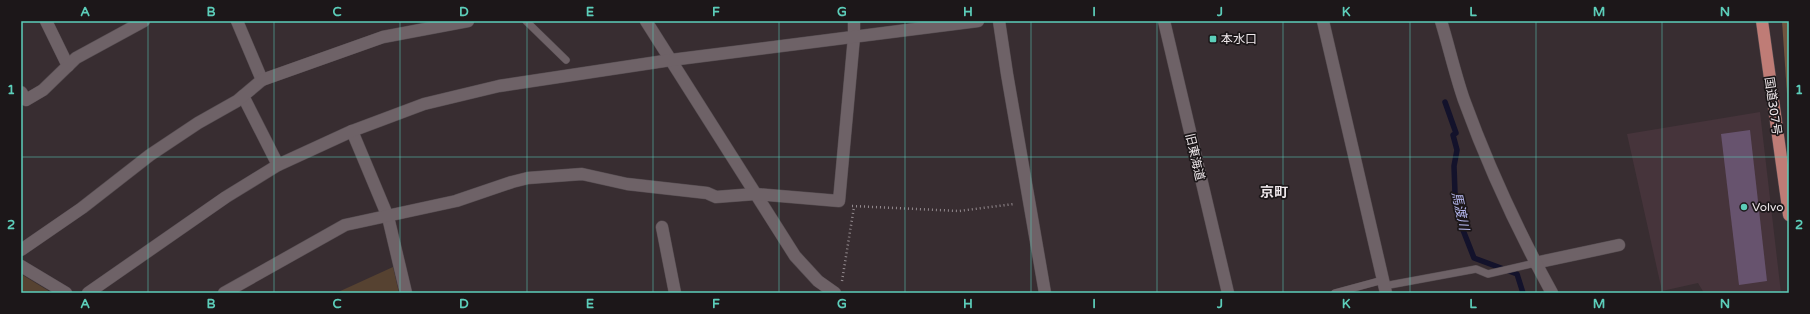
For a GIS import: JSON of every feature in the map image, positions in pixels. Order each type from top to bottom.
[{"type":"highway","name":"国道307号","points":[[1762,21],[1789,214]]},
{"type":"street","points":[[46,21],[68,66]]},
{"type":"street","points":[[23,98],[43,90],[76,58],[144,21]]},
{"type":"street","points":[[237,21],[262,80]]},
{"type":"street","points":[[21,250],[82,208],[170,141],[198,122],[243,96],[262,80],[383,37],[468,21]]},
{"type":"street","points":[[646,21],[795,256],[818,281],[838,289]]},
{"type":"street","points":[[224,293],[345,225],[388,217],[456,201],[528,178],[582,174],[627,184],[707,193],[716,197],[755,194],[839,201],[854,37],[854,21]]},
{"type":"street","points":[[88,293],[226,196],[278,166],[352,131],[424,104],[499,86],[671,60],[978,21]]},
{"type":"street","points":[[999,21],[1045,293]]},
{"type":"street","name":"旧東海道","points":[[1164,21],[1228,293]]},
{"type":"street","points":[[1323,21],[1384,286]]},
{"type":"street","points":[[1441,21],[1464,99],[1490,165],[1535,263],[1552,293]]},
{"type":"street","points":[[243,96],[278,166]]},
{"type":"street","points":[[352,131],[388,217],[406,293]]},
{"type":"street","points":[[662,227],[675,293]]},
{"type":"street","points":[[1535,263],[1619,245]]},
{"type":"street","points":[[21,266],[66,293]]},
{"type":"lane","points":[[526,21],[566,60]]},
{"type":"lane","points":[[1335,293],[1384,286],[1476,269],[1488,274],[1535,263]]},
{"type":"path","points":[[839,201],[847,206],[959,211],[1029,202]]},
{"type":"path","points":[[838,289],[854,206]]},
{"type":"shaded area","points":[[1782,21],[1789,21],[1789,123]]},
{"type":"shaded area","points":[[1760,112],[1781,293],[1704,293],[1698,283],[1662,291],[1627,134]]},
{"type":"shaded area","points":[[393,267],[399,293],[336,293]]},
{"type":"shaded area","points":[[21,274],[52,293],[21,293]]},
{"type":"building","name":"Volvo","points":[[1750,130],[1767,281],[1739,285],[1721,134]]},
{"type":"waterway","name":"馬渡川","points":[[1445,102],[1456,133],[1453,135],[1457,150],[1454,166],[1455,193],[1463,230],[1474,258],[1517,274],[1523,293]]},
{"type":"place","name":"本水口","points":[[1213,39]]},
{"type":"place","name":"Volvo","points":[[1744,207]]},
{"type":"district","name":"京町","points":[[1274,192]]}]
